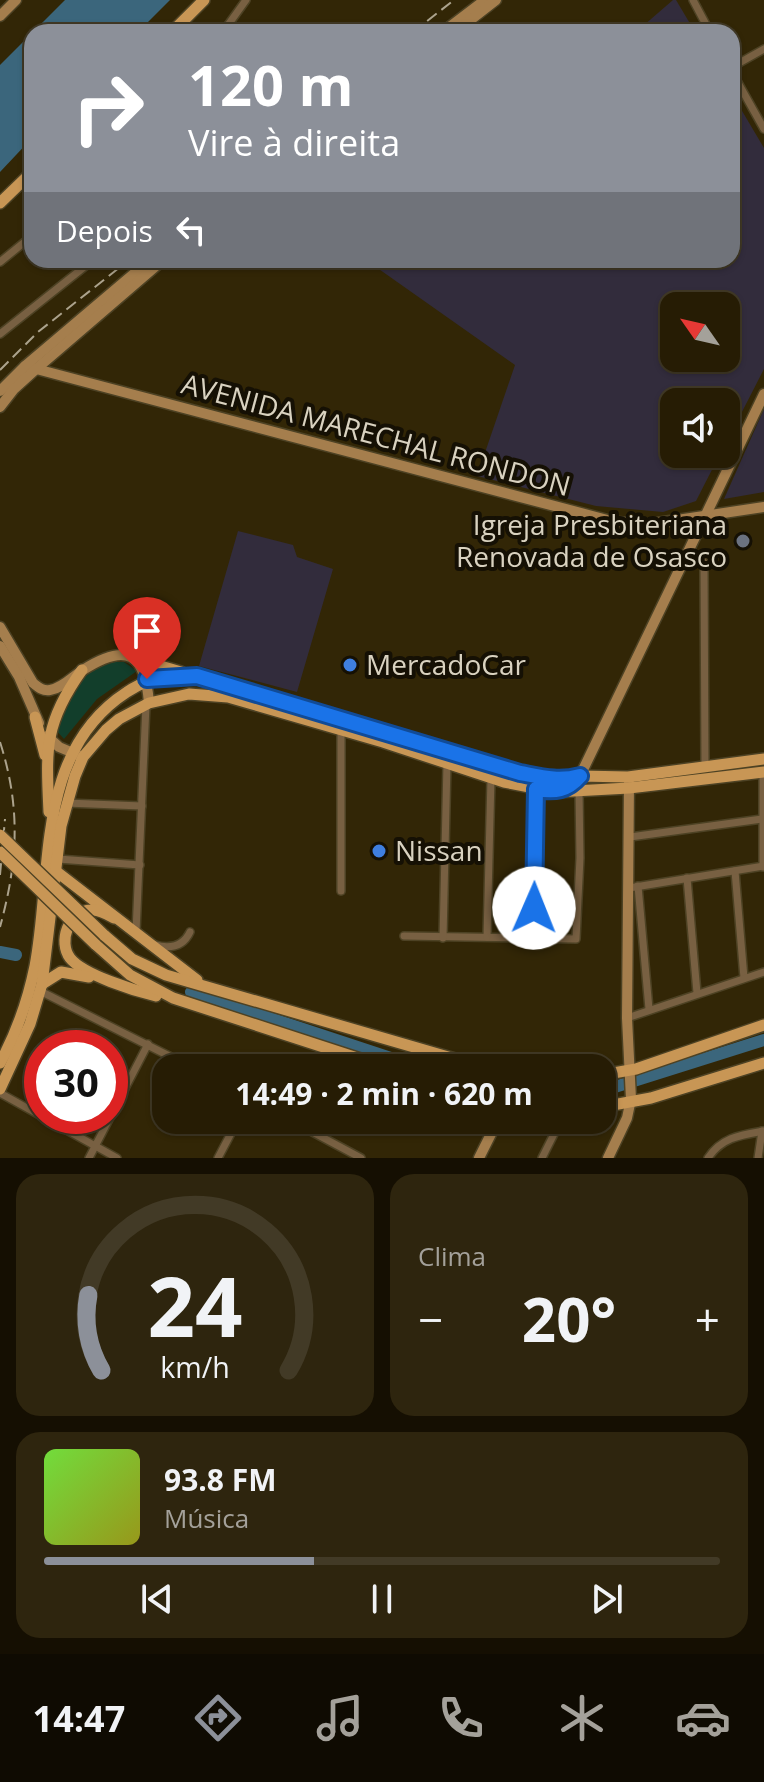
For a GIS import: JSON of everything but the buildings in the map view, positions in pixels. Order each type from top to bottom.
[{"type":"main road","points":[[0,16],[16,0]]},
{"type":"main road","points":[[180,24],[204,0]]},
{"type":"main road","points":[[454,24],[485,0]]},
{"type":"main road","points":[[465,24],[496,0]]},
{"type":"main road","points":[[0,203],[24,184]]},
{"type":"main road","points":[[0,407],[30,368],[141,268]]},
{"type":"main road","points":[[0,391],[153,268]]},
{"type":"main road","name":"AVENIDA MARECHAL RONDON","points":[[30,368],[602,520],[650,524],[764,507]]},
{"type":"main road","points":[[555,792],[580,776],[764,394]]},
{"type":"main road","points":[[0,627],[33,683],[40,689],[59,687],[82,670],[116,656],[197,676],[520,773],[550,779],[567,780],[580,776],[629,782],[764,772]]},
{"type":"main road","points":[[0,646],[19,677],[35,717],[47,762]]},
{"type":"main road","points":[[137,659],[147,679],[147,703]]},
{"type":"main road","points":[[50,829],[49,738],[59,706],[82,670]]},
{"type":"main road","points":[[0,1091],[25,1037],[41,988],[66,803],[78,755],[94,722],[116,699],[147,679],[197,676]]},
{"type":"main road","points":[[0,1063],[25,1006],[35,965],[50,829],[63,771],[113,724],[147,703],[189,694],[219,695],[341,729],[491,778],[555,792],[579,791],[764,759]]},
{"type":"main road","points":[[35,717],[49,738],[78,755]]},
{"type":"main road","points":[[608,1158],[627,1118],[631,1101],[627,1018],[634,887],[629,782]]},
{"type":"main road","points":[[0,835],[130,975],[173,998],[345,1054]]},
{"type":"main road","points":[[0,852],[99,939],[147,967],[438,1054]]},
{"type":"main road","points":[[57,865],[114,918],[204,985]]},
{"type":"main road","points":[[114,918],[95,910],[85,911],[72,921],[64,939],[66,952],[74,963],[106,979],[151,995],[173,998]]},
{"type":"main road","points":[[41,988],[61,972],[106,979]]},
{"type":"main road","points":[[616,1076],[629,1076],[764,1025]]},
{"type":"main road","points":[[616,1104],[764,1063]]},
{"type":"main road","points":[[479,1158],[491,1134]]},
{"type":"street","points":[[229,24],[246,0]]},
{"type":"street","points":[[693,0],[706,24]]},
{"type":"street","points":[[740,65],[764,49]]},
{"type":"street","points":[[740,85],[764,129]]},
{"type":"street","points":[[0,262],[24,242]]},
{"type":"street","points":[[0,334],[83,268]]},
{"type":"street","points":[[687,553],[704,562],[705,767]]},
{"type":"street","points":[[136,934],[147,703]]},
{"type":"street","points":[[341,729],[341,891]]},
{"type":"street","points":[[443,938],[447,763]]},
{"type":"street","points":[[649,1009],[634,887],[763,866],[764,772]]},
{"type":"street","points":[[487,937],[491,778]]},
{"type":"street","points":[[534,938],[536,789]]},
{"type":"street","points":[[404,936],[576,939],[579,791]]},
{"type":"street","points":[[66,803],[142,806]]},
{"type":"street","points":[[630,837],[762,819]]},
{"type":"street","points":[[57,865],[140,865]]},
{"type":"street","points":[[735,871],[744,978]]},
{"type":"street","points":[[687,878],[697,993]]},
{"type":"street","points":[[146,943],[172,947],[184,942],[190,932]]},
{"type":"street","points":[[627,1018],[764,972]]},
{"type":"street","points":[[41,988],[167,1054]]},
{"type":"street","points":[[89,1158],[148,1044]]},
{"type":"street","points":[[0,1091],[117,1158]]},
{"type":"street","points":[[708,1158],[727,1139],[763,1131],[758,1158]]},
{"type":"street","points":[[218,1158],[231,1134]]},
{"type":"street","points":[[313,1134],[348,1155],[361,1158]]},
{"type":"street","points":[[542,1158],[554,1134]]},
{"type":"shaded area","points":[[676,0],[690,24],[645,24]]},
{"type":"shaded area","points":[[740,108],[764,148],[764,369],[740,416],[740,388],[660,388],[660,468],[713,468],[696,501],[663,512],[596,506],[477,476],[515,365],[377,268],[740,268]]},
{"type":"shaded area","points":[[764,409],[764,492],[724,499]]},
{"type":"shaded area","points":[[238,531],[293,545],[297,557],[333,569],[297,692],[199,666]]},
{"type":"green space","points":[[114,662],[124,662],[137,671],[97,699],[64,739],[55,729],[76,687],[90,672]]},
{"type":"water","points":[[65,0],[170,0],[146,24],[41,24]]},
{"type":"water","points":[[24,41],[24,146],[0,172],[0,65]]},
{"type":"waterway","points":[[0,952],[16,955]]},
{"type":"waterway","points":[[191,992],[379,1054]]},
{"type":"waterway","points":[[616,1087],[764,1040]]},
{"type":"railway","points":[[423,24],[454,0]]},
{"type":"railway","points":[[0,370],[38,332],[119,268]]},
{"type":"railway","points":[[0,742],[11,789],[15,834],[11,880],[0,927]]},
{"type":"railway","points":[[0,875],[5,819]]},
{"type":"place","name":"Igreja Presbiteriana Renovada de Osasco","points":[[743,541]]},
{"type":"place","name":"MercadoCar","points":[[350,665]]},
{"type":"place","name":"Nissan","points":[[379,851]]},
{"type":"route","points":[[147,679],[197,676],[520,773],[567,780],[580,776],[555,792],[536,789],[534,908]]}]
